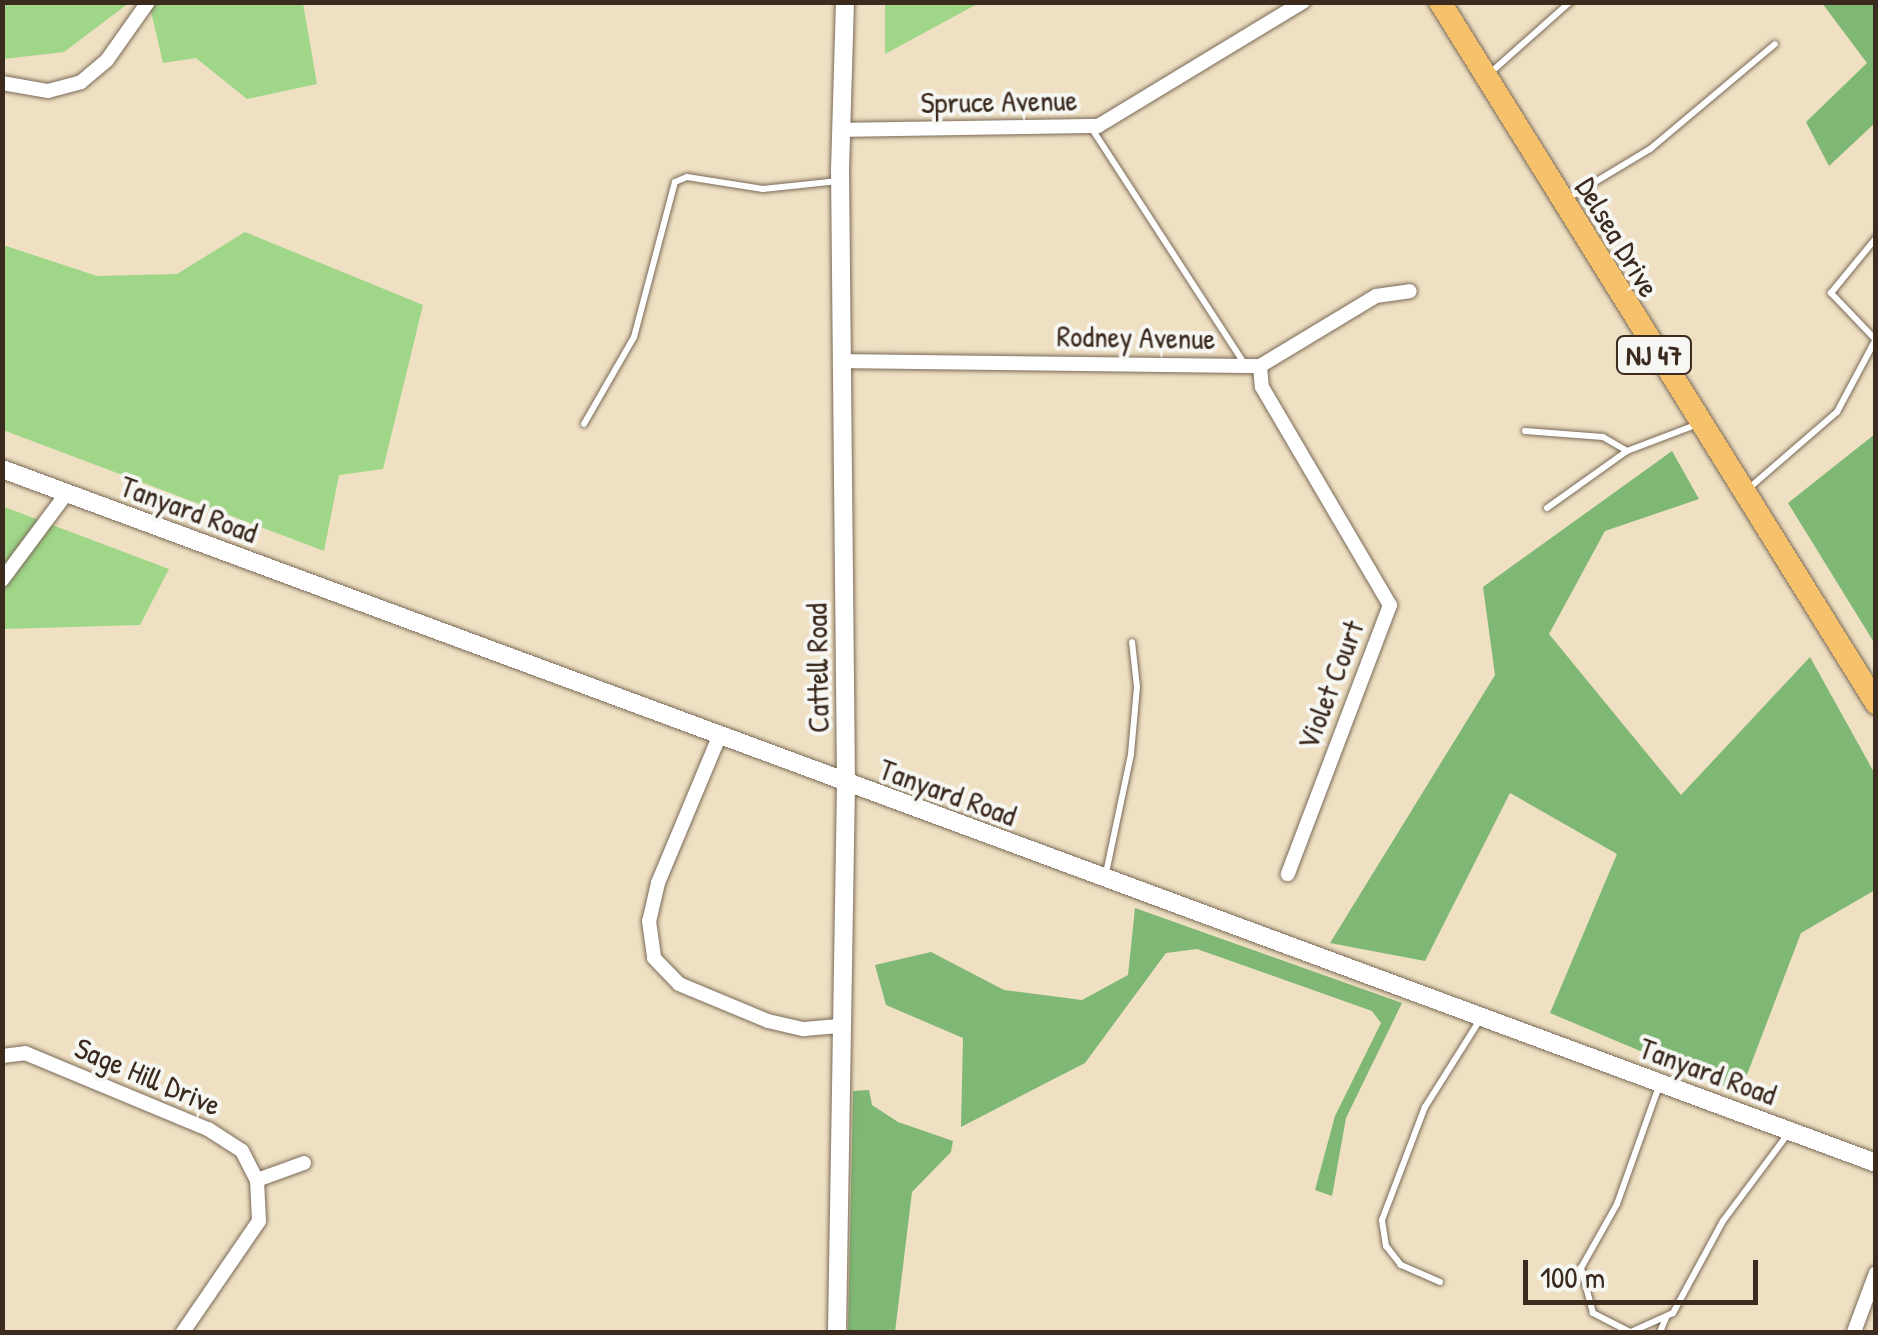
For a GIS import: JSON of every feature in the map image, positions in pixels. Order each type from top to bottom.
[{"type":"main road","name":"Delsea Drive","points":[[1440,2],[1876,703]]},
{"type":"street","points":[[2,83],[48,91],[81,82],[107,60],[148,2]]},
{"type":"street","name":"Cattell Road","points":[[837,1332],[846,783],[840,181],[845,2]]},
{"type":"street","name":"Spruce Avenue","points":[[841,130],[1091,128],[1304,2]]},
{"type":"street","points":[[1253,366],[1376,296],[1410,291]]},
{"type":"street","name":"Rodney Avenue","points":[[842,361],[1253,366]]},
{"type":"street","name":"Violet Court","points":[[1253,366],[1262,388],[1390,605],[1288,874]]},
{"type":"street","name":"Tanyard Road","points":[[2,469],[1876,1163]]},
{"type":"street","points":[[2,580],[66,494]]},
{"type":"street","points":[[719,737],[658,884],[649,921],[654,958],[679,984],[768,1021],[804,1030],[842,1026]]},
{"type":"street","name":"Sage Hill Drive","points":[[2,1056],[24,1053],[208,1128],[242,1151],[257,1180]]},
{"type":"street","points":[[184,1332],[259,1221],[257,1180],[304,1162]]},
{"type":"street","points":[[1854,1332],[1876,1273]]},
{"type":"lane","points":[[1485,77],[1570,2]]},
{"type":"lane","points":[[1562,202],[1650,148],[1774,44]]},
{"type":"lane","points":[[1091,128],[1253,366]]},
{"type":"lane","points":[[584,424],[634,337],[675,182],[686,176],[763,189],[840,181]]},
{"type":"lane","points":[[1744,493],[1837,412],[1876,339],[1831,293],[1876,238]]},
{"type":"lane","points":[[1547,508],[1626,451],[1699,423]]},
{"type":"lane","points":[[1524,431],[1603,436],[1626,451]]},
{"type":"lane","points":[[1104,879],[1131,754],[1137,686],[1132,642]]},
{"type":"lane","points":[[1440,1282],[1401,1264],[1386,1246],[1382,1220],[1425,1107],[1482,1017]]},
{"type":"lane","points":[[1660,1082],[1617,1204],[1581,1268],[1592,1313],[1631,1332],[1666,1317]]},
{"type":"lane","points":[[1660,1332],[1723,1220],[1790,1131]]},
{"type":"green space","points":[[885,2],[979,3],[885,54]]},
{"type":"green space","points":[[2,3],[129,3],[64,52],[3,59]]},
{"type":"green space","points":[[149,3],[303,3],[317,84],[247,99],[196,58],[163,63]]},
{"type":"green space","points":[[1822,3],[1876,3],[1875,123],[1829,166],[1806,122],[1867,63]]},
{"type":"green space","points":[[245,232],[423,305],[383,469],[339,475],[324,551],[3,430],[3,245],[97,276],[177,274]]},
{"type":"green space","points":[[1875,434],[1875,644],[1788,503]]},
{"type":"green space","points":[[1672,451],[1699,499],[1605,531],[1549,634],[1681,795],[1810,657],[1875,774],[1875,890],[1801,933],[1740,1093],[1550,1013],[1617,854],[1510,793],[1425,961],[1330,943],[1495,675],[1483,587]]},
{"type":"green space","points":[[2,506],[169,569],[140,625],[3,629]]},
{"type":"green space","points":[[1135,908],[1402,1003],[1346,1118],[1332,1196],[1315,1190],[1335,1116],[1381,1023],[1372,1011],[1197,949],[1166,953],[1085,1063],[961,1127],[963,1038],[886,1005],[875,965],[931,952],[1004,990],[1082,1000],[1128,975]]},
{"type":"green space","points":[[869,1090],[872,1105],[898,1122],[953,1141],[951,1152],[912,1192],[895,1332],[848,1332],[853,1091]]}]
